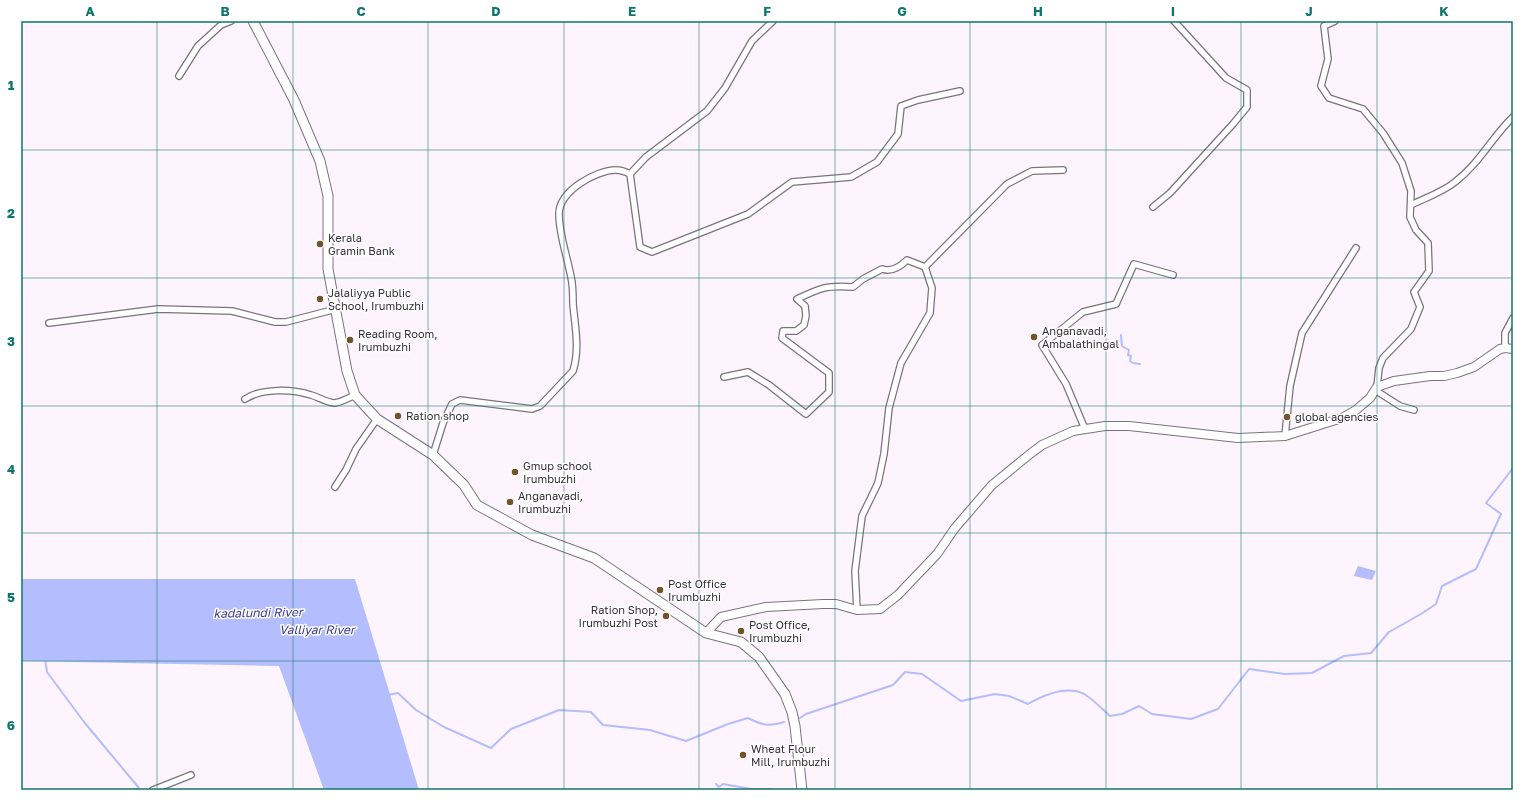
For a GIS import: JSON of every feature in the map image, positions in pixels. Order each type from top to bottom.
[{"type":"main road","points":[[252,21],[294,100],[320,161],[328,196],[328,269],[347,371],[355,395],[377,419],[433,455],[464,485],[477,505],[532,535],[594,558],[706,633],[742,642],[759,657],[785,694],[792,712],[802,790]]},
{"type":"main road","points":[[706,633],[721,617],[766,607],[836,604],[858,610],[880,609],[898,595],[937,554],[955,528],[992,485],[1030,454],[1061,436],[1085,429],[1105,426],[1129,426],[1238,438],[1285,436],[1342,418],[1356,410],[1370,398],[1376,389],[1394,381],[1430,376],[1444,376],[1457,373],[1474,367],[1500,349],[1509,349]]},
{"type":"street","points":[[179,76],[198,46],[221,25],[231,21]]},
{"type":"street","points":[[630,174],[646,157],[707,111],[725,88],[752,41],[773,21]]},
{"type":"street","points":[[1153,207],[1175,187],[1247,107],[1247,90],[1226,78],[1174,21]]},
{"type":"street","points":[[1335,21],[1324,26],[1328,59],[1321,86],[1329,98],[1363,109],[1383,133],[1402,163],[1411,191],[1410,217],[1416,230],[1428,243],[1429,271],[1414,292],[1420,307],[1411,328],[1383,358],[1379,368],[1376,389],[1400,406],[1414,410]]},
{"type":"street","points":[[630,174],[640,247],[652,252],[748,214],[792,182],[851,177],[877,162],[892,144],[898,134],[901,106],[918,100],[960,91]]},
{"type":"street","points":[[1411,205],[1454,183],[1481,157],[1503,127],[1513,117]]},
{"type":"street","points":[[433,455],[443,423],[452,404],[460,400],[532,409],[540,406],[573,371],[577,348],[572,279],[563,239],[559,212],[563,201],[574,188],[595,175],[616,170],[630,174]]},
{"type":"street","points":[[926,267],[1007,184],[1032,171],[1063,170]]},
{"type":"street","points":[[1285,436],[1290,386],[1302,333],[1356,248]]},
{"type":"street","points":[[724,377],[748,372],[769,385],[806,414],[829,392],[829,373],[782,338],[782,331],[796,330],[804,325],[806,316],[805,306],[797,299],[824,287],[853,287],[863,279],[882,269],[887,271],[894,269],[901,266],[907,260],[926,267]]},
{"type":"street","points":[[1085,429],[1066,384],[1042,345],[1083,312],[1116,304],[1134,264],[1173,275]]},
{"type":"street","points":[[858,610],[855,571],[862,516],[878,483],[884,454],[889,408],[901,363],[930,313],[932,288],[926,267]]},
{"type":"street","points":[[48,323],[158,309],[232,311],[275,322],[286,322],[336,309]]},
{"type":"street","points":[[1509,349],[1505,333],[1513,318]]},
{"type":"street","points":[[245,399],[252,394],[274,390],[302,392],[334,403],[355,395]]},
{"type":"street","points":[[335,487],[346,470],[356,449],[377,419]]},
{"type":"street","points":[[153,790],[191,775]]},
{"type":"water","points":[[1358,566],[1376,571],[1372,580],[1354,576]]},
{"type":"water","name":"Valliyar River","points":[[21,579],[355,579],[419,790],[324,790],[279,666],[21,661]]},
{"type":"waterway","points":[[1121,335],[1122,346],[1129,350],[1128,355],[1131,356],[1130,361],[1140,364]]},
{"type":"waterway","points":[[800,718],[806,714],[893,685],[905,672],[922,674],[961,701],[995,694],[1009,696],[1028,704],[1055,692],[1070,690],[1084,694],[1110,716],[1122,714],[1139,706],[1152,714],[1191,719],[1218,709],[1249,669],[1285,674],[1312,673],[1344,656],[1371,653],[1389,632],[1436,604],[1442,586],[1476,569],[1501,514],[1486,503],[1513,468]]},
{"type":"waterway","points":[[45,659],[47,672],[84,722],[139,788]]},
{"type":"waterway","points":[[388,695],[398,693],[416,710],[444,727],[491,748],[511,729],[559,710],[591,712],[603,725],[650,730],[686,741],[728,724],[748,718],[765,724],[784,722]]},
{"type":"waterway","points":[[716,784],[719,787],[723,784],[751,789],[773,789]]},
{"type":"place","name":"Kerala Gramin Bank","points":[[320,244]]},
{"type":"place","name":"Jalaliyya Public School, Irumbuzhi","points":[[320,299]]},
{"type":"place","name":"Anganavadi, Ambalathingal","points":[[1034,337]]},
{"type":"place","name":"Reading Room, Irumbuzhi","points":[[350,340]]},
{"type":"place","name":"Ration shop","points":[[398,416]]},
{"type":"place","name":"global agencies","points":[[1287,417]]},
{"type":"place","name":"Gmup school Irumbuzhi","points":[[515,472]]},
{"type":"place","name":"Anganavadi, Irumbuzhi","points":[[510,502]]},
{"type":"place","name":"Post Office Irumbuzhi","points":[[660,590]]},
{"type":"place","name":"Ration Shop, Irumbuzhi Post","points":[[666,616]]},
{"type":"place","name":"Post Office, Irumbuzhi","points":[[741,631]]},
{"type":"place","name":"Wheat Flour Mill, Irumbuzhi","points":[[743,755]]},
{"type":"water label","name":"kadalundi River","points":[[258,613]]}]
